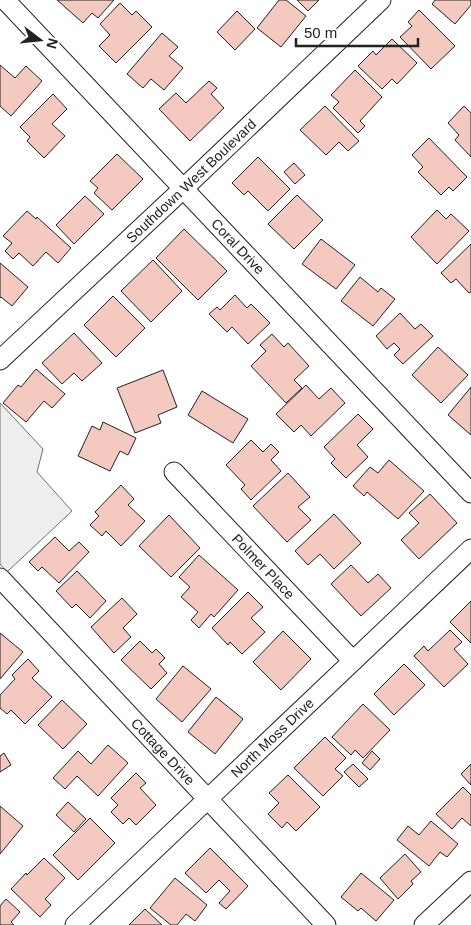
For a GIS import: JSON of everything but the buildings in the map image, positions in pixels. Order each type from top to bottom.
[{"type":"street","name":"Coral Drive","points":[[5,0],[471,493]]},
{"type":"street","name":"Southdown West Boulevard","points":[[0,360],[381,0]]},
{"type":"street","name":"Polmer Place","points":[[174,472],[353,661]]},
{"type":"street","name":"North Moss Drive","points":[[75,925],[471,549]]},
{"type":"street","name":"Cottage Drive","points":[[0,578],[326,925]]},
{"type":"street","points":[[424,925],[471,881]]},
{"type":"shaded area","points":[[0,403],[43,449],[37,472],[72,511],[7,572],[0,564]]}]
